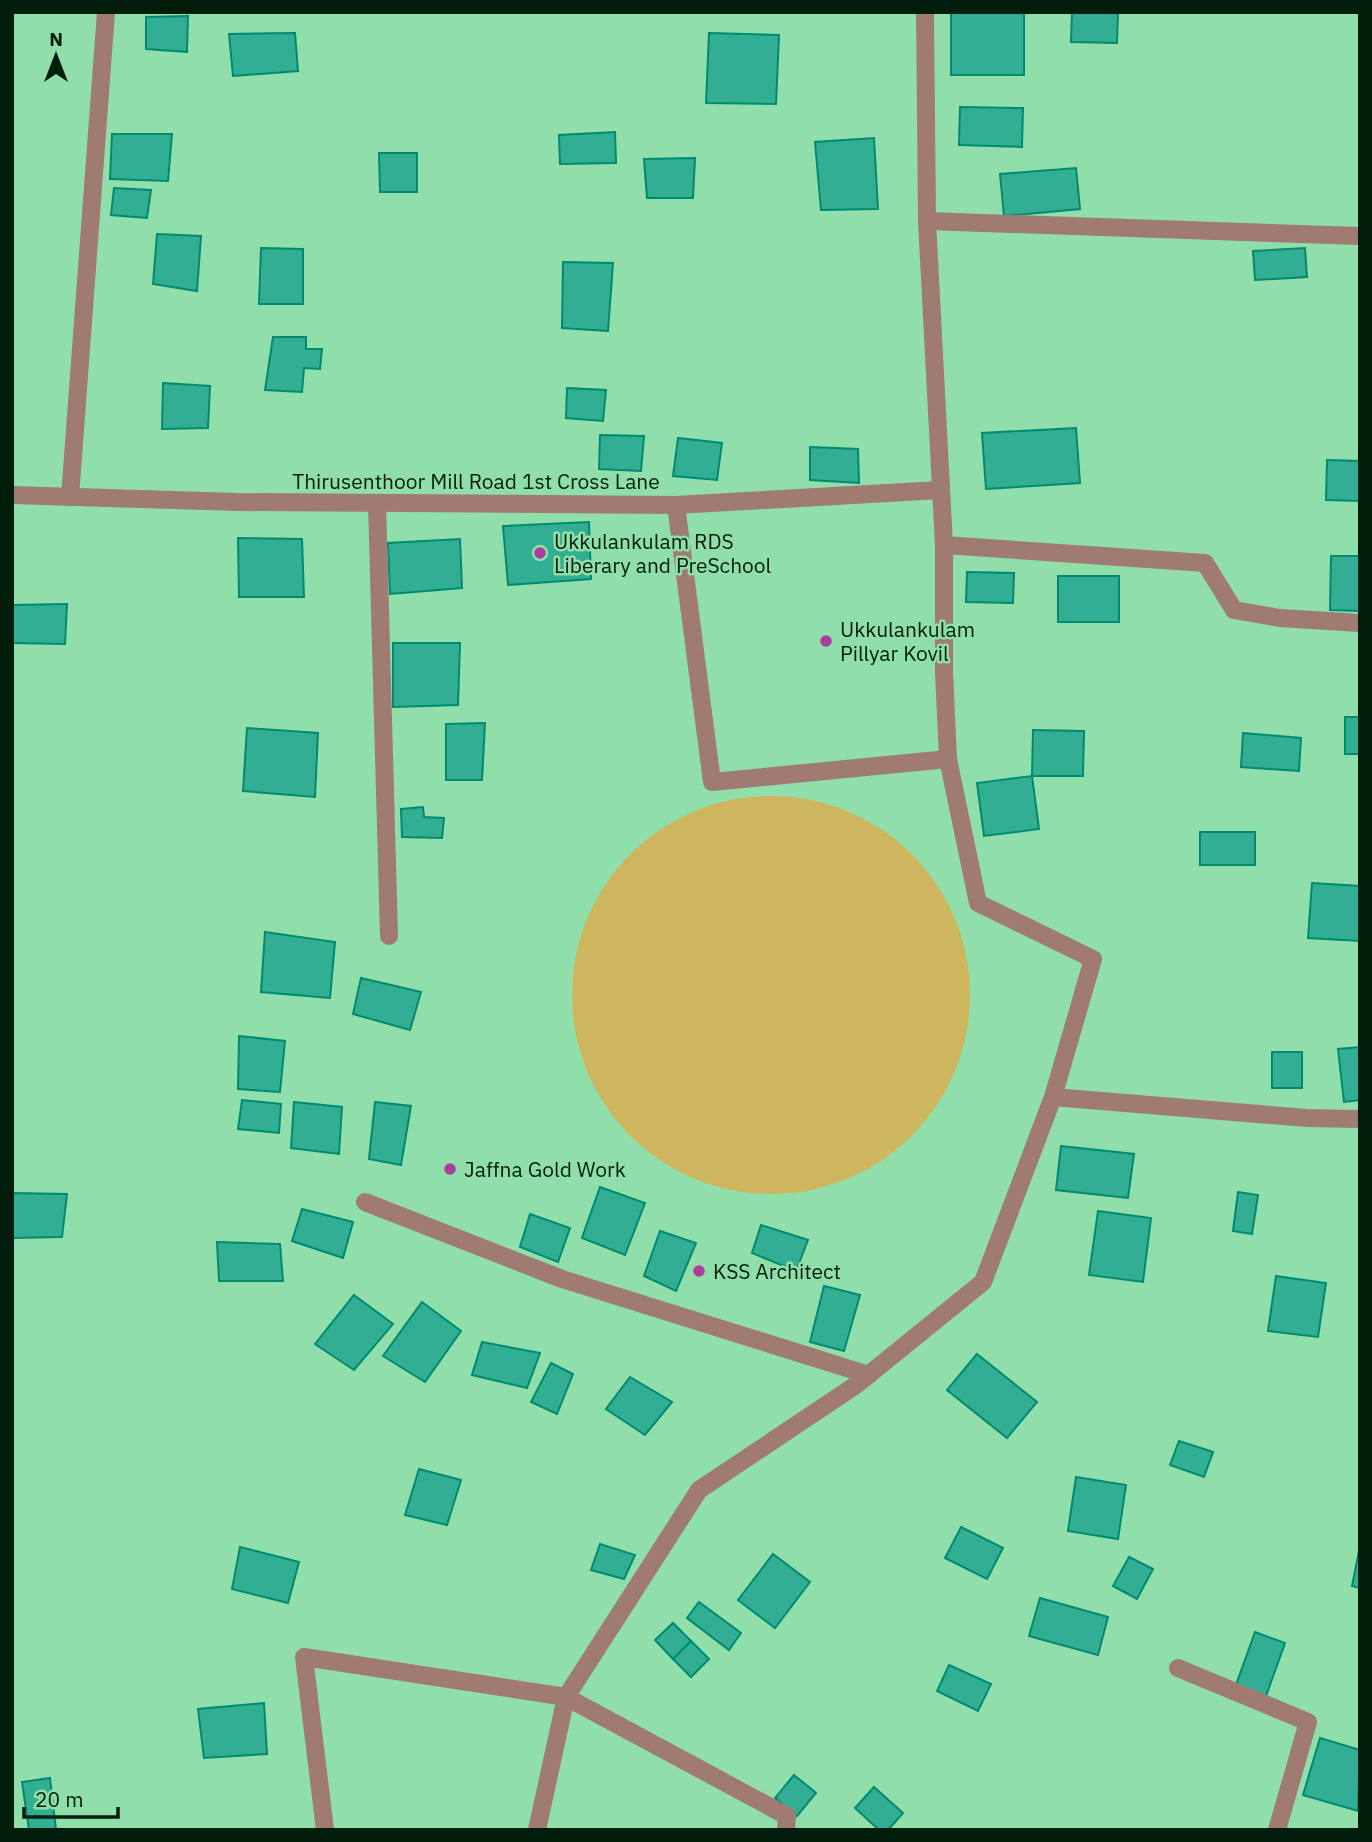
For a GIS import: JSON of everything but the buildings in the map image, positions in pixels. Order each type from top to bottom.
[{"type":"street","points":[[70,497],[106,12]]},
{"type":"street","points":[[537,1830],[566,1697],[699,1490],[869,1375],[983,1282],[1053,1097],[1093,959],[978,903],[948,759],[944,672],[944,545],[927,221],[925,12]]},
{"type":"street","points":[[927,221],[1360,236]]},
{"type":"street","name":"Thirusenthoor Mill Road 1st Cross Lane","points":[[12,495],[237,502],[676,505],[940,490]]},
{"type":"street","points":[[377,503],[389,936]]},
{"type":"street","points":[[676,505],[712,782],[948,759]]},
{"type":"street","points":[[944,545],[1205,563],[1234,610],[1280,618],[1360,623]]},
{"type":"street","points":[[1053,1097],[1307,1118],[1360,1119]]},
{"type":"street","points":[[365,1202],[562,1279],[869,1375]]},
{"type":"street","points":[[324,1830],[304,1657],[566,1697],[787,1816],[786,1830]]},
{"type":"street","points":[[1178,1668],[1308,1721],[1277,1830]]},
{"type":"shaded area","points":[[771,796],[810,800],[847,811],[881,830],[912,854],[936,885],[955,919],[966,956],[970,995],[966,1034],[955,1071],[936,1105],[912,1136],[881,1160],[847,1179],[810,1190],[771,1194],[732,1190],[695,1179],[661,1160],[630,1136],[606,1105],[587,1071],[576,1034],[572,995],[576,956],[587,919],[606,885],[630,854],[661,830],[695,811],[732,800]]},
{"type":"place","name":"Ukkulankulam RDS Liberary and PreSchool","points":[[540,553]]},
{"type":"place","name":"Ukkulankulam Pillyar Kovil","points":[[826,641]]},
{"type":"place","name":"Jaffna Gold Work","points":[[450,1169]]},
{"type":"place","name":"KSS Architect","points":[[699,1271]]}]
